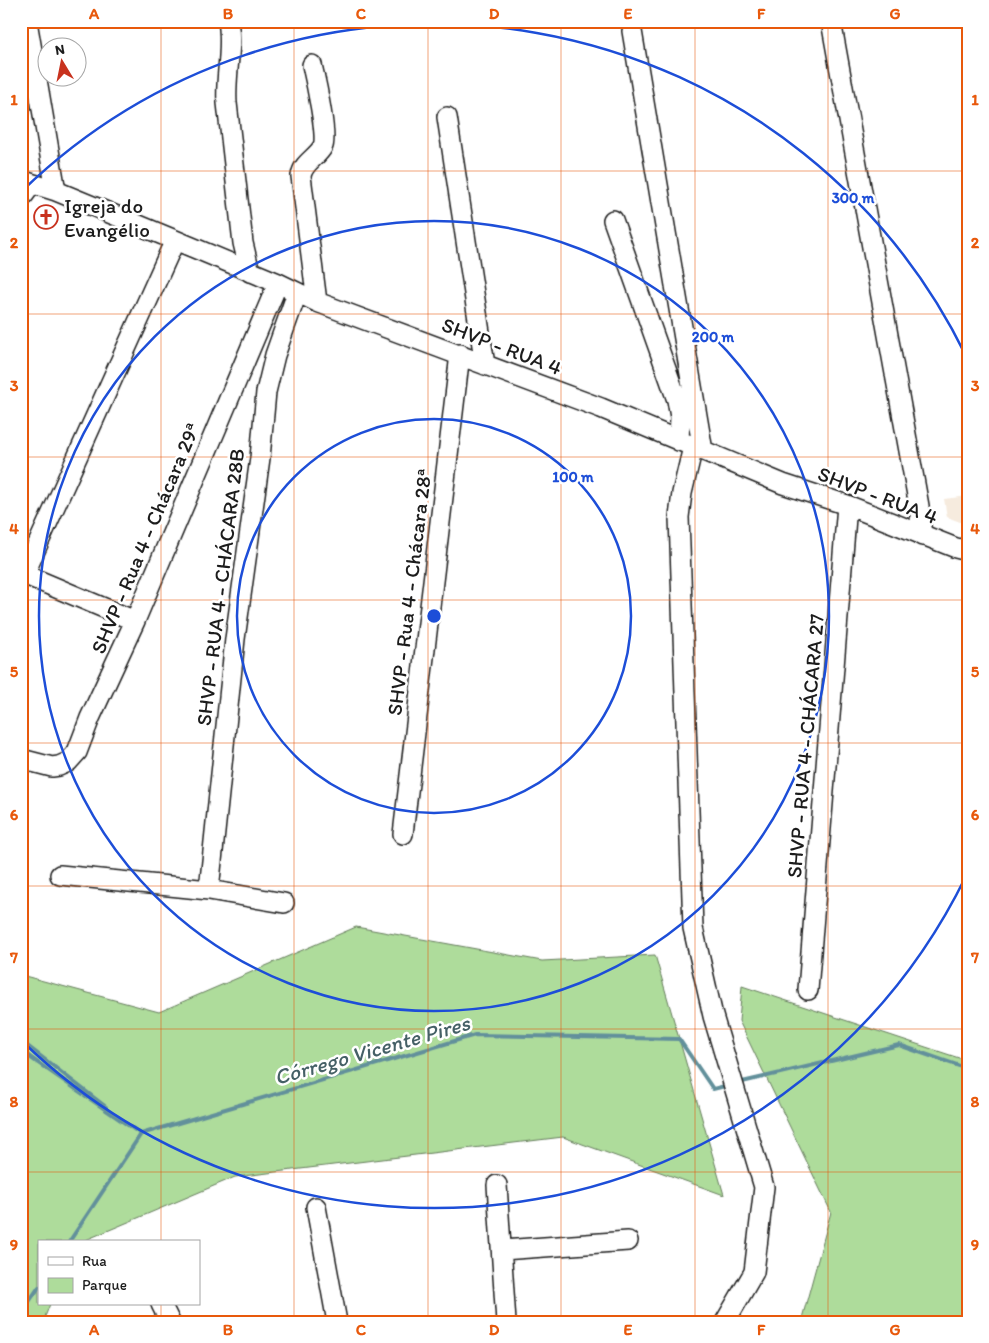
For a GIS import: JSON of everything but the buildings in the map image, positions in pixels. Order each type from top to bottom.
[{"type":"street","points":[[27,21],[56,191]]},
{"type":"street","points":[[228,21],[230,32],[226,85],[227,103],[243,243],[250,272]]},
{"type":"street","points":[[830,21],[919,506],[922,536]]},
{"type":"street","points":[[632,31],[692,446],[679,517],[693,928],[712,1016],[764,1187],[754,1272],[725,1322]]},
{"type":"street","points":[[312,65],[325,140],[319,152],[303,168],[301,176],[317,302]]},
{"type":"street","points":[[447,117],[485,364]]},
{"type":"street","name":"SHVP - RUA 4","points":[[25,188],[56,191],[278,283],[317,302],[601,408],[783,484],[846,505],[922,536],[968,551]]},
{"type":"street","points":[[612,220],[677,400],[680,417],[692,446]]},
{"type":"street","points":[[135,620],[23,574],[176,240]]},
{"type":"street","name":"SHVP - Rua 4 - Chácara 29ª","points":[[21,759],[52,767],[64,765],[77,752],[278,283]]},
{"type":"street","name":"SHVP - RUA 4 - CHÁCARA 28B","points":[[209,890],[235,639],[260,458],[266,392],[275,355],[297,293]]},
{"type":"street","name":"SHVP - Rua 4 - Chácara 28ª","points":[[403,834],[460,354]]},
{"type":"street","name":"SHVP - RUA 4 - CHÁCARA 27","points":[[808,990],[846,505]]},
{"type":"street","points":[[60,875],[209,890],[284,903]]},
{"type":"street","points":[[497,1185],[506,1322]]},
{"type":"street","points":[[316,1207],[337,1322]]},
{"type":"street","points":[[502,1250],[628,1241]]},
{"type":"street","points":[[163,1306],[170,1322]]},
{"type":"shaded area","points":[[968,496],[968,525],[947,517],[944,499]]},
{"type":"green space","points":[[356,927],[542,961],[655,955],[724,1195],[563,1137],[235,1177],[86,1240],[38,1240],[38,1306],[49,1306],[43,1322],[21,1322],[21,975],[159,1012]]},
{"type":"green space","points":[[742,986],[962,1059],[968,1059],[968,1322],[801,1322],[831,1212],[739,1021]]},
{"type":"waterway","name":"Córrego Vicente Pires","points":[[21,1051],[141,1134],[475,1035],[679,1039],[713,1089],[729,1085]]},
{"type":"waterway","points":[[21,1041],[106,1107]]},
{"type":"waterway","name":"Córrego Vicente Pires","points":[[738,1083],[899,1045],[968,1069]]},
{"type":"waterway","points":[[70,1240],[141,1134],[139,1133]]},
{"type":"waterway","points":[[21,1313],[38,1288]]},
{"type":"place","name":"Igreja do Evangélio","points":[[46,217]]}]
